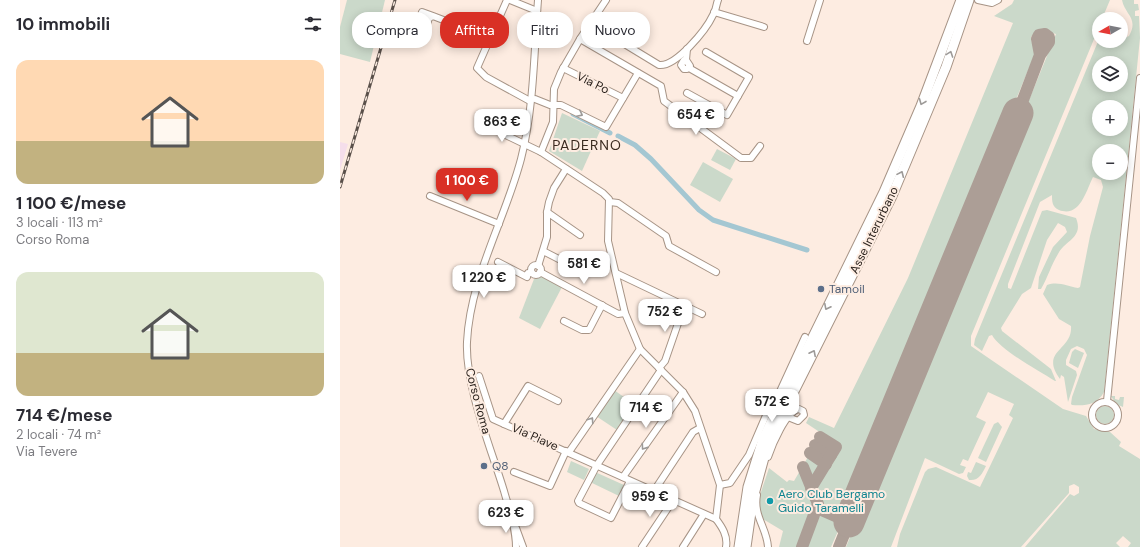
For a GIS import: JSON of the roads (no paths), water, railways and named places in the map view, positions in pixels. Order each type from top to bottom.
[{"type":"highway","name":"Asse Interurbano","points":[[739,547],[748,487],[766,434],[884,192],[924,99],[961,0]]},
{"type":"highway","name":"Asse Interurbano","points":[[746,547],[750,514],[756,484],[768,443],[892,196],[946,67],[969,0]]},
{"type":"highway","points":[[749,547],[752,521],[750,514]]},
{"type":"street","points":[[503,12],[509,0],[538,11]]},
{"type":"street","name":"Corso Roma","points":[[523,547],[512,521],[473,388],[468,352],[469,326],[472,306],[514,183],[524,143],[532,100],[538,0]]},
{"type":"street","points":[[598,12],[606,0]]},
{"type":"street","points":[[631,48],[659,65],[667,65],[687,49],[703,30],[714,12],[718,0]]},
{"type":"street","points":[[807,41],[820,0]]},
{"type":"street","points":[[979,0],[992,3],[998,0]]},
{"type":"street","points":[[714,12],[764,27]]},
{"type":"street","points":[[433,16],[440,19]]},
{"type":"street","points":[[540,152],[553,122],[554,89],[563,68],[580,39],[661,86],[664,101],[741,158],[751,158],[760,146]]},
{"type":"street","points":[[486,48],[478,66],[478,71],[532,100],[553,105]]},
{"type":"street","points":[[687,49],[686,60],[682,62],[682,68],[689,68],[738,96]]},
{"type":"street","points":[[688,93],[727,115],[749,77],[706,52]]},
{"type":"street","name":"Via Po","points":[[563,68],[623,98]]},
{"type":"street","name":"Via Po","points":[[553,105],[561,105],[606,127],[638,73]]},
{"type":"street","points":[[1107,401],[1140,78]]},
{"type":"street","points":[[485,125],[540,152],[603,193],[610,202],[618,204],[666,236],[669,246],[716,272]]},
{"type":"street","points":[[539,269],[547,237],[547,212],[554,188],[566,169]]},
{"type":"street","points":[[430,196],[499,224]]},
{"type":"street","points":[[610,202],[608,241],[625,313],[640,349],[683,392],[695,411],[720,484],[716,519],[723,529],[726,538],[726,547]]},
{"type":"street","points":[[547,212],[580,235]]},
{"type":"street","points":[[543,251],[586,273]]},
{"type":"street","points":[[498,262],[527,277],[528,274],[532,273],[531,268],[539,269],[602,306],[618,314],[625,313]]},
{"type":"street","points":[[616,273],[669,300],[702,314]]},
{"type":"street","points":[[669,300],[668,307],[681,314]]},
{"type":"street","points":[[564,321],[582,330],[589,330],[602,306]]},
{"type":"street","points":[[630,481],[613,516],[608,518],[579,503],[578,501],[596,465],[665,361],[684,306]]},
{"type":"street","points":[[720,484],[730,482],[748,455],[770,406],[777,398],[805,336]]},
{"type":"street","points":[[567,452],[640,349]]},
{"type":"street","name":"Via Piave","points":[[479,376],[491,417],[716,519]]},
{"type":"street","name":"Via Piave","points":[[504,424],[528,386],[558,401]]},
{"type":"street","points":[[623,477],[683,392]]},
{"type":"street","points":[[1107,401],[1115,406],[1118,417],[1111,426],[1102,428],[1095,423],[1092,412],[1096,404],[1107,401]]},
{"type":"street","points":[[768,547],[767,538],[758,514],[757,498],[768,456],[788,417]]},
{"type":"street","points":[[654,491],[693,432],[700,428]]},
{"type":"street","name":"Via Piave","points":[[514,472],[550,486],[567,452]]},
{"type":"street","points":[[642,547],[674,499]]},
{"type":"street","points":[[682,547],[704,514]]},
{"type":"street","name":"Corso Roma","points":[[512,521],[516,547]]},
{"type":"waterway","points":[[573,114],[610,133]]},
{"type":"waterway","points":[[618,136],[635,145],[651,159],[699,210],[713,220],[807,250]]},
{"type":"railway","points":[[340,187],[395,0]]},
{"type":"place","name":"Tamoil","points":[[821,289]]},
{"type":"place","name":"Q8","points":[[484,466]]},
{"type":"place","name":"Aero Club Bergamo Guido Taramelli","points":[[770,501]]},
{"type":"district","name":"PADERNO","points":[[587,145]]}]
